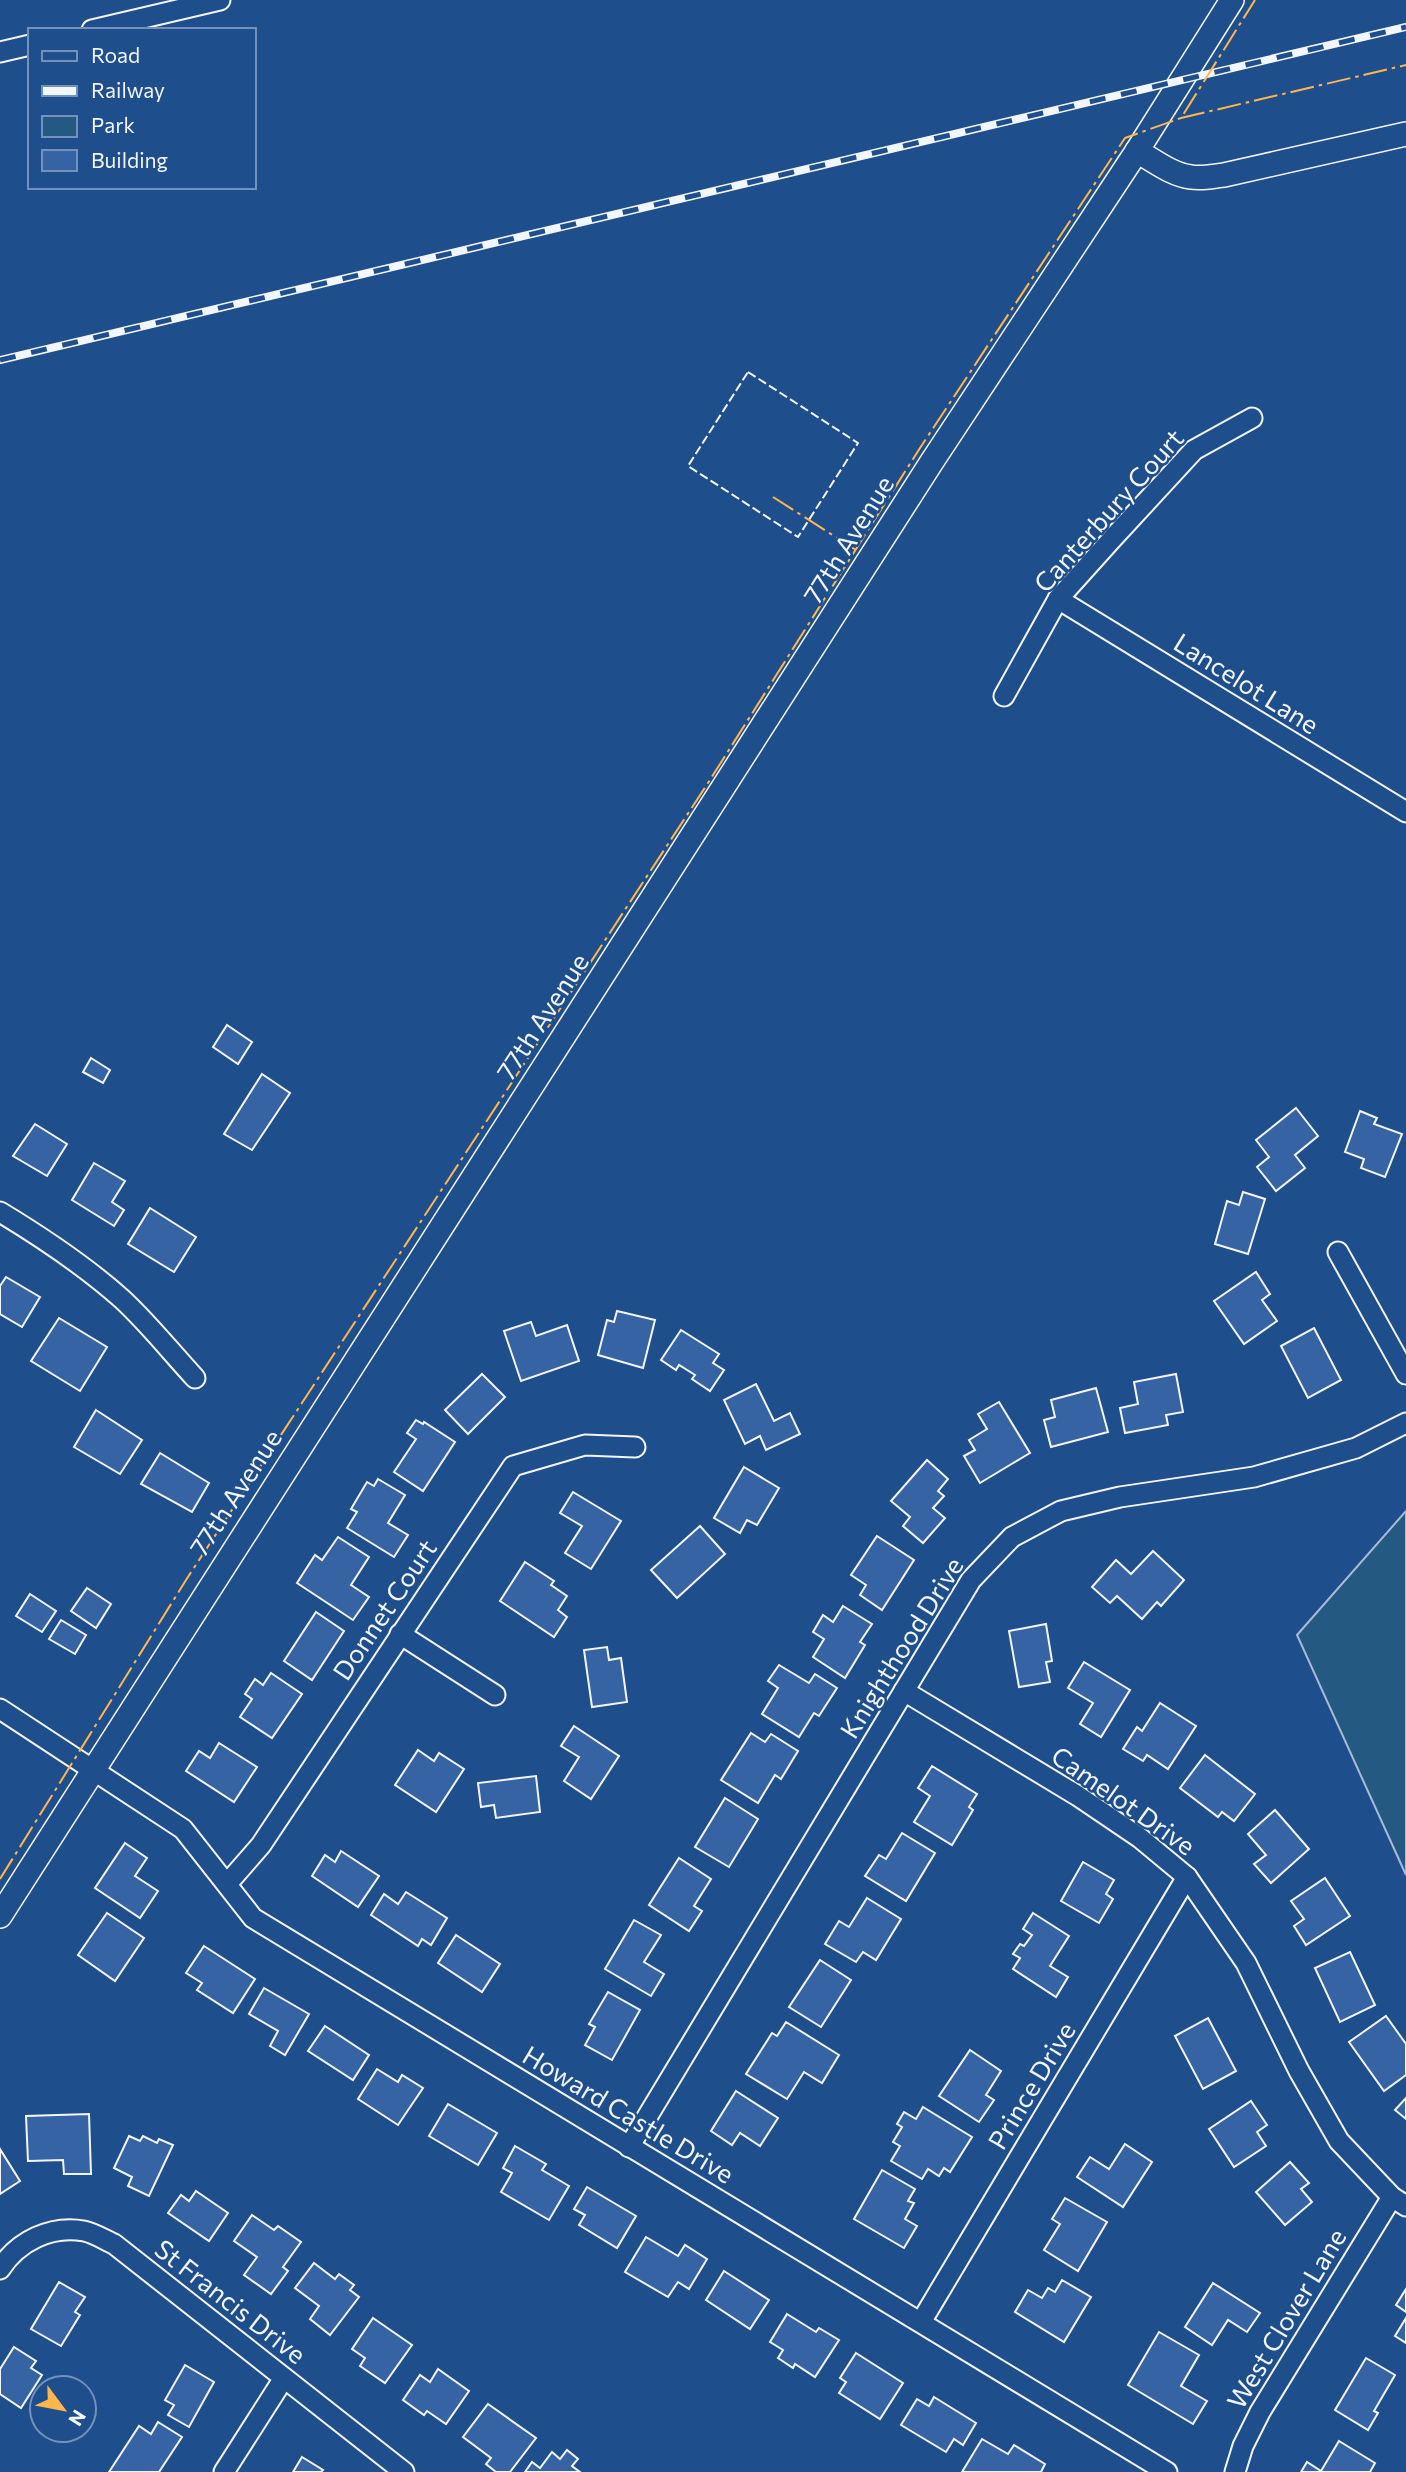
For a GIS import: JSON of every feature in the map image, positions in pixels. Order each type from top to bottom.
[{"type":"street","points":[[96,28],[137,9],[220,0]]},
{"type":"street","name":"77th Avenue","points":[[0,1916],[931,463],[1137,151],[1232,0]]},
{"type":"street","points":[[0,52],[28,45]]},
{"type":"street","points":[[1137,151],[1174,173],[1202,177],[1224,175],[1406,134]]},
{"type":"street","name":"Canterbury Court","points":[[1004,696],[1058,599],[1194,450],[1252,418]]},
{"type":"street","name":"Lancelot Lane","points":[[1058,599],[1406,812]]},
{"type":"street","points":[[0,1212],[84,1268],[124,1301],[195,1378]]},
{"type":"street","points":[[1338,1252],[1406,1374]]},
{"type":"street","name":"Knighthood Drive","points":[[629,2147],[971,1580],[1013,1537],[1061,1511],[1120,1497],[1254,1477],[1356,1448],[1406,1423]]},
{"type":"street","name":"Donnet Court","points":[[227,1884],[261,1845],[513,1466],[585,1446],[635,1447]]},
{"type":"street","points":[[400,1634],[495,1695]]},
{"type":"street","name":"Camelot Drive","points":[[904,1690],[1079,1796],[1140,1838],[1187,1877],[1247,1963],[1299,2071],[1339,2141],[1399,2202]]},
{"type":"street","name":"Howard Castle Drive","points":[[0,1709],[183,1829],[253,1918],[1167,2472]]},
{"type":"street","name":"Prince Drive","points":[[921,2322],[1187,1877]]},
{"type":"street","name":"West Clover Lane","points":[[1235,2472],[1243,2446],[1260,2412],[1399,2202]]},
{"type":"street","name":"St Francis Drive","points":[[4,2262],[33,2238],[59,2230],[86,2231],[114,2244],[404,2472]]},
{"type":"street","points":[[224,2472],[284,2378]]},
{"type":"green space","points":[[1406,1511],[1406,1875],[1297,1635]]},
{"type":"building","points":[[227,1025],[252,1042],[238,1064],[213,1047]]},
{"type":"building","points":[[91,1058],[110,1070],[103,1083],[83,1072]]},
{"type":"building","points":[[262,1074],[290,1093],[252,1150],[224,1134]]},
{"type":"building","points":[[1296,1108],[1318,1136],[1295,1155],[1305,1168],[1276,1191],[1257,1167],[1269,1157],[1256,1140]]},
{"type":"building","points":[[1360,1111],[1377,1118],[1374,1124],[1402,1134],[1385,1177],[1361,1168],[1364,1159],[1345,1152]]},
{"type":"building","points":[[35,1124],[67,1144],[47,1176],[13,1156]]},
{"type":"building","points":[[94,1163],[125,1181],[112,1202],[124,1210],[114,1226],[72,1200]]},
{"type":"building","points":[[1243,1192],[1265,1199],[1248,1254],[1215,1244],[1227,1201],[1239,1205]]},
{"type":"building","points":[[150,1208],[196,1237],[174,1272],[128,1244]]},
{"type":"building","points":[[1256,1272],[1270,1294],[1262,1300],[1277,1321],[1244,1344],[1214,1301]]},
{"type":"building","points":[[6,1277],[40,1297],[22,1327],[0,1314],[0,1286]]},
{"type":"building","points":[[617,1311],[655,1320],[643,1368],[598,1355],[607,1320],[614,1322]]},
{"type":"building","points":[[59,1318],[107,1347],[80,1391],[31,1361]]},
{"type":"building","points":[[531,1322],[536,1336],[567,1325],[579,1361],[521,1381],[504,1331]]},
{"type":"building","points":[[1314,1328],[1341,1380],[1308,1398],[1281,1346]]},
{"type":"building","points":[[681,1330],[719,1354],[713,1363],[724,1370],[710,1391],[692,1379],[695,1375],[679,1365],[676,1370],[661,1360]]},
{"type":"building","points":[[482,1374],[505,1397],[468,1434],[445,1410]]},
{"type":"building","points":[[1176,1374],[1183,1412],[1166,1415],[1168,1425],[1125,1433],[1120,1408],[1138,1404],[1134,1382]]},
{"type":"building","points":[[756,1384],[774,1421],[790,1413],[800,1434],[766,1450],[760,1436],[745,1444],[724,1400]]},
{"type":"building","points":[[1096,1388],[1108,1432],[1051,1447],[1044,1420],[1055,1417],[1051,1400]]},
{"type":"building","points":[[999,1402],[1030,1453],[980,1483],[964,1456],[975,1450],[969,1440],[987,1429],[978,1414]]},
{"type":"building","points":[[96,1410],[142,1440],[120,1474],[74,1447]]},
{"type":"building","points":[[416,1420],[423,1424],[424,1422],[455,1442],[423,1491],[394,1472],[416,1439],[407,1433]]},
{"type":"building","points":[[160,1453],[209,1483],[192,1512],[141,1484]]},
{"type":"building","points":[[927,1460],[948,1479],[938,1491],[944,1496],[933,1508],[945,1518],[923,1543],[903,1526],[910,1517],[891,1501]]},
{"type":"building","points":[[744,1467],[779,1488],[757,1525],[747,1520],[740,1533],[714,1518]]},
{"type":"building","points":[[378,1479],[405,1495],[388,1523],[408,1535],[394,1557],[347,1528],[357,1512],[351,1509],[367,1482],[374,1486]]},
{"type":"building","points":[[573,1492],[621,1521],[591,1569],[565,1553],[582,1526],[560,1513]]},
{"type":"building","points":[[700,1526],[725,1554],[677,1598],[651,1570]]},
{"type":"building","points":[[877,1536],[914,1560],[882,1610],[860,1595],[866,1585],[851,1575]]},
{"type":"building","points":[[338,1537],[369,1557],[351,1585],[369,1597],[353,1620],[297,1583],[315,1555],[322,1560]]},
{"type":"building","points":[[1153,1551],[1184,1580],[1161,1606],[1157,1602],[1142,1619],[1117,1596],[1110,1603],[1092,1587],[1116,1560],[1131,1574]]},
{"type":"building","points":[[525,1562],[554,1581],[551,1585],[567,1596],[558,1610],[567,1617],[554,1637],[500,1601]]},
{"type":"building","points":[[87,1588],[111,1604],[96,1628],[71,1611]]},
{"type":"building","points":[[30,1594],[56,1611],[42,1632],[16,1616]]},
{"type":"building","points":[[843,1606],[872,1624],[860,1642],[865,1645],[845,1678],[813,1657],[824,1639],[813,1632],[823,1615],[833,1622]]},
{"type":"building","points":[[316,1612],[344,1631],[312,1680],[284,1661]]},
{"type":"building","points":[[61,1620],[86,1635],[75,1654],[49,1639]]},
{"type":"building","points":[[1046,1624],[1052,1661],[1046,1662],[1050,1682],[1019,1687],[1009,1631]]},
{"type":"building","points":[[607,1647],[609,1660],[621,1658],[627,1702],[592,1707],[584,1650]]},
{"type":"building","points":[[1084,1662],[1130,1690],[1101,1737],[1080,1724],[1093,1703],[1068,1688]]},
{"type":"building","points":[[779,1665],[809,1683],[815,1674],[837,1688],[819,1716],[814,1713],[799,1737],[762,1714],[778,1688],[768,1681]]},
{"type":"building","points":[[271,1673],[302,1694],[272,1738],[240,1717],[252,1699],[245,1694],[255,1679],[263,1685]]},
{"type":"building","points":[[1160,1703],[1196,1726],[1168,1769],[1147,1755],[1143,1761],[1123,1749],[1137,1727],[1142,1731]]},
{"type":"building","points":[[574,1726],[619,1756],[591,1799],[564,1781],[579,1757],[561,1746]]},
{"type":"building","points":[[751,1733],[765,1742],[771,1734],[798,1751],[781,1779],[775,1775],[758,1803],[721,1780]]},
{"type":"building","points":[[219,1743],[257,1767],[234,1802],[186,1771],[199,1751],[210,1758]]},
{"type":"building","points":[[418,1750],[434,1761],[439,1753],[464,1769],[436,1812],[395,1785]]},
{"type":"building","points":[[1205,1755],[1255,1794],[1234,1821],[1222,1812],[1218,1817],[1180,1788]]},
{"type":"building","points":[[932,1766],[977,1794],[969,1807],[973,1810],[952,1845],[914,1822],[930,1796],[918,1788]]},
{"type":"building","points":[[536,1776],[540,1812],[496,1818],[494,1805],[481,1807],[478,1783]]},
{"type":"building","points":[[725,1798],[758,1819],[729,1867],[695,1847]]},
{"type":"building","points":[[1275,1810],[1309,1849],[1271,1883],[1254,1864],[1266,1855],[1248,1834]]},
{"type":"building","points":[[902,1833],[935,1853],[906,1901],[865,1876],[879,1855],[886,1859]]},
{"type":"building","points":[[125,1843],[147,1858],[135,1876],[158,1891],[140,1918],[95,1888]]},
{"type":"building","points":[[341,1851],[379,1876],[358,1907],[312,1876],[325,1855],[335,1862]]},
{"type":"building","points":[[679,1858],[711,1879],[694,1906],[702,1911],[689,1931],[649,1905]]},
{"type":"building","points":[[1083,1862],[1114,1880],[1106,1894],[1113,1899],[1099,1923],[1061,1901]]},
{"type":"building","points":[[1325,1878],[1350,1916],[1306,1945],[1294,1926],[1304,1919],[1291,1901]]},
{"type":"building","points":[[406,1892],[447,1918],[431,1945],[422,1939],[418,1946],[371,1915],[384,1894],[398,1904]]},
{"type":"building","points":[[867,1898],[901,1919],[876,1960],[863,1952],[856,1962],[825,1944],[839,1921],[849,1927]]},
{"type":"building","points":[[107,1913],[144,1938],[115,1981],[78,1955]]},
{"type":"building","points":[[1033,1913],[1069,1936],[1050,1966],[1068,1977],[1056,1997],[1013,1969],[1020,1958],[1013,1954],[1020,1944],[1024,1946],[1032,1935],[1023,1929]]},
{"type":"building","points":[[634,1920],[661,1935],[644,1962],[664,1974],[651,1996],[605,1969]]},
{"type":"building","points":[[456,1935],[500,1964],[482,1992],[438,1963]]},
{"type":"building","points":[[204,1946],[255,1979],[233,2013],[197,1990],[202,1983],[186,1973]]},
{"type":"building","points":[[1350,1952],[1375,2005],[1340,2022],[1315,1968]]},
{"type":"building","points":[[820,1960],[851,1980],[821,2027],[789,2007]]},
{"type":"building","points":[[264,1988],[309,2014],[285,2055],[270,2046],[278,2031],[249,2014]]},
{"type":"building","points":[[608,1992],[640,2010],[612,2060],[585,2045],[595,2027],[589,2024]]},
{"type":"building","points":[[1386,2016],[1406,2044],[1406,2075],[1384,2091],[1349,2042]]},
{"type":"building","points":[[1208,2018],[1236,2071],[1203,2089],[1175,2036]]},
{"type":"building","points":[[786,2022],[839,2055],[822,2083],[804,2072],[787,2099],[746,2074],[772,2033],[777,2036]]},
{"type":"building","points":[[325,2026],[369,2055],[353,2080],[308,2051]]},
{"type":"building","points":[[970,2050],[1001,2071],[986,2095],[994,2100],[979,2122],[939,2096]]},
{"type":"building","points":[[377,2069],[398,2082],[402,2075],[423,2088],[398,2125],[358,2099]]},
{"type":"building","points":[[736,2091],[778,2118],[760,2146],[740,2133],[732,2145],[711,2131]]},
{"type":"building","points":[[1406,2098],[1406,2119],[1395,2110]]},
{"type":"building","points":[[1251,2101],[1267,2125],[1257,2132],[1266,2146],[1234,2167],[1209,2129]]},
{"type":"building","points":[[448,2104],[497,2133],[478,2165],[429,2136]]},
{"type":"building","points":[[923,2107],[972,2137],[950,2172],[944,2168],[939,2176],[928,2169],[922,2179],[891,2161],[900,2146],[893,2142],[902,2127],[897,2124],[904,2112],[916,2119]]},
{"type":"building","points":[[89,2114],[91,2174],[64,2174],[63,2160],[28,2161],[26,2116]]},
{"type":"building","points":[[129,2136],[140,2141],[143,2136],[157,2143],[159,2139],[173,2145],[149,2196],[128,2186],[132,2177],[114,2168]]},
{"type":"building","points":[[1125,2144],[1152,2162],[1123,2207],[1077,2177],[1090,2157],[1109,2169]]},
{"type":"building","points":[[515,2146],[546,2164],[542,2170],[569,2186],[549,2220],[501,2192],[512,2173],[503,2168]]},
{"type":"building","points":[[0,2149],[20,2181],[0,2194]]},
{"type":"building","points":[[1290,2162],[1309,2183],[1301,2189],[1312,2202],[1285,2225],[1256,2192]]},
{"type":"building","points":[[882,2170],[915,2189],[908,2201],[914,2203],[905,2219],[917,2226],[904,2248],[854,2219]]},
{"type":"building","points":[[587,2187],[636,2216],[617,2248],[579,2225],[585,2215],[574,2209]]},
{"type":"building","points":[[196,2191],[228,2213],[209,2241],[168,2213],[181,2195],[189,2201]]},
{"type":"building","points":[[1065,2198],[1107,2222],[1078,2271],[1044,2250],[1060,2224],[1052,2219]]},
{"type":"building","points":[[252,2215],[274,2230],[278,2226],[301,2242],[283,2267],[288,2271],[271,2294],[244,2275],[257,2257],[234,2241]]},
{"type":"building","points":[[646,2237],[678,2256],[685,2245],[707,2259],[689,2289],[678,2282],[668,2297],[625,2272]]},
{"type":"building","points":[[314,2263],[335,2279],[339,2274],[354,2285],[350,2290],[359,2297],[330,2335],[310,2319],[319,2306],[295,2288]]},
{"type":"building","points":[[724,2271],[769,2300],[750,2329],[706,2300]]},
{"type":"building","points":[[1062,2280],[1091,2297],[1064,2342],[1015,2312],[1028,2290],[1042,2298],[1048,2288],[1055,2292]]},
{"type":"building","points":[[59,2282],[85,2297],[75,2312],[80,2315],[61,2346],[31,2329]]},
{"type":"building","points":[[1213,2283],[1260,2313],[1247,2332],[1228,2320],[1212,2345],[1185,2327]]},
{"type":"building","points":[[1406,2289],[1406,2312],[1396,2305]]},
{"type":"building","points":[[787,2314],[816,2332],[819,2328],[839,2340],[815,2377],[795,2364],[793,2368],[778,2358],[783,2350],[770,2342]]},
{"type":"building","points":[[373,2318],[412,2345],[385,2383],[360,2366],[365,2358],[352,2349]]},
{"type":"building","points":[[1406,2318],[1406,2343],[1395,2336]]},
{"type":"building","points":[[1159,2332],[1199,2355],[1181,2386],[1207,2401],[1193,2424],[1128,2385]]},
{"type":"building","points":[[14,2347],[36,2361],[31,2368],[40,2374],[28,2374],[28,2397],[21,2408],[0,2394],[0,2369]]},
{"type":"building","points":[[856,2353],[903,2383],[880,2419],[839,2393],[846,2382],[840,2378]]},
{"type":"building","points":[[1366,2358],[1395,2375],[1374,2411],[1378,2413],[1368,2430],[1335,2410]]},
{"type":"building","points":[[185,2365],[214,2382],[189,2427],[168,2415],[174,2405],[165,2400]]},
{"type":"building","points":[[438,2369],[469,2391],[446,2424],[427,2411],[424,2415],[403,2400],[420,2375],[430,2382]]},
{"type":"building","points":[[934,2397],[976,2423],[963,2445],[954,2439],[946,2452],[901,2425],[917,2399],[929,2406]]},
{"type":"building","points":[[488,2404],[536,2438],[510,2472],[496,2472],[486,2464],[491,2458],[463,2437]]},
{"type":"building","points":[[158,2422],[182,2437],[159,2472],[109,2472],[139,2426],[151,2434]]},
{"type":"building","points":[[982,2439],[1008,2454],[1014,2445],[1045,2464],[1041,2472],[962,2472]]},
{"type":"building","points":[[1339,2441],[1375,2463],[1370,2472],[1301,2472],[1307,2462],[1321,2471]]},
{"type":"building","points":[[567,2450],[578,2459],[572,2466],[580,2472],[525,2472],[532,2462],[540,2468],[552,2452],[560,2459]]},
{"type":"building","points":[[302,2457],[323,2470],[293,2472]]},
{"type":"railway","points":[[0,360],[1406,27]]},
{"type":"fence","points":[[748,372],[858,443],[798,537],[688,466],[748,372]]},
{"type":"power","points":[[0,1879],[186,1580],[708,783],[920,448],[1125,138],[1181,118],[1255,0]]},
{"type":"power","points":[[1181,118],[1406,65]]},
{"type":"power","points":[[773,497],[856,550]]}]
